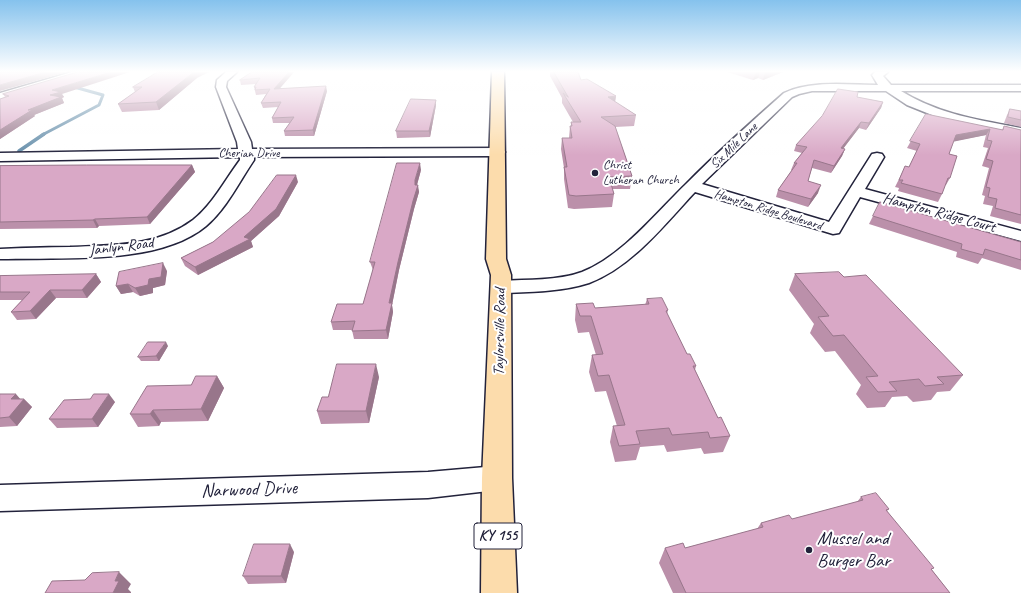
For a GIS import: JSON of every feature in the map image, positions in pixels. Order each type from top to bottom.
[{"type":"main road","name":"Taylorsville Road","points":[[498,100],[496,259],[501,275],[497,478],[499,593]]},
{"type":"street","points":[[226,100],[247,153]]},
{"type":"street","name":"Six Mile Lane","points":[[501,287],[565,282],[590,275],[615,260],[739,140],[784,100]]},
{"type":"street","points":[[906,100],[932,112],[1021,132]]},
{"type":"street","name":"Cherian Drive","points":[[0,157],[247,153],[498,152]]},
{"type":"street","name":"Janlyn Road","points":[[0,254],[120,251],[146,246],[178,235],[199,223],[212,209],[247,160],[247,153]]},
{"type":"street","name":"Hampton Ridge Boulevard","points":[[692,186],[833,229],[877,157]]},
{"type":"street","name":"Hampton Ridge Court","points":[[856,191],[1021,236]]},
{"type":"street","name":"Narwood Drive","points":[[0,498],[428,485],[497,478]]},
{"type":"building","points":[[0,100],[54,100],[28,110],[32,110],[0,130]]},
{"type":"building","points":[[124,100],[159,100],[156,102],[118,104]]},
{"type":"building","points":[[263,100],[322,100],[313,130],[284,131],[294,117],[272,118],[281,102],[261,103]]},
{"type":"building","points":[[411,100],[436,100],[429,131],[396,131]]},
{"type":"building","points":[[567,100],[612,100],[636,115],[601,117],[615,126],[632,176],[609,177],[614,194],[569,195],[564,167],[567,167],[562,138],[572,138],[570,126],[572,126],[571,122],[581,122]]},
{"type":"building","points":[[832,100],[871,100],[883,102],[869,123],[861,122],[841,148],[845,149],[834,166],[814,160],[808,181],[821,185],[811,199],[778,190],[797,163],[794,163],[807,147],[796,145],[822,116]]},
{"type":"building","points":[[1010,109],[1021,111],[1021,120],[1008,117]]},
{"type":"building","points":[[926,114],[1003,130],[1004,126],[1021,130],[1021,215],[995,208],[997,199],[988,197],[990,188],[986,187],[993,161],[986,159],[992,141],[987,140],[990,129],[956,135],[949,154],[957,156],[950,178],[948,178],[942,194],[901,183],[903,180],[899,180],[905,166],[909,167],[920,144],[910,141]]},
{"type":"building","points":[[397,163],[420,163],[415,180],[415,185],[418,185],[389,303],[392,303],[386,330],[352,331],[355,321],[331,322],[337,304],[363,304],[375,262],[370,262]]},
{"type":"building","points":[[192,165],[147,217],[0,222],[0,166]]},
{"type":"building","points":[[277,175],[296,175],[276,209],[244,237],[250,239],[195,267],[181,258],[213,242],[249,212]]},
{"type":"building","points":[[880,202],[1021,242],[1021,260],[985,249],[983,255],[961,249],[962,244],[873,216]]},
{"type":"building","points":[[163,263],[161,277],[149,279],[148,285],[135,288],[128,284],[116,286],[119,272]]},
{"type":"building","points":[[839,272],[844,277],[866,275],[963,375],[937,377],[944,384],[925,386],[919,379],[889,382],[897,391],[878,392],[866,377],[878,376],[844,335],[833,336],[818,317],[829,316],[795,274]]},
{"type":"building","points":[[96,274],[82,290],[50,290],[30,311],[11,312],[30,292],[0,292],[0,276]]},
{"type":"building","points":[[662,298],[668,310],[666,311],[687,354],[690,354],[696,366],[693,366],[718,418],[721,417],[730,436],[710,438],[708,432],[672,435],[669,428],[636,431],[640,444],[619,446],[613,426],[625,425],[609,375],[598,376],[592,355],[603,354],[591,316],[580,316],[576,304],[593,303],[595,308],[649,304],[647,299]]},
{"type":"building","points":[[148,342],[166,342],[156,356],[138,357]]},
{"type":"building","points":[[337,364],[376,364],[366,411],[317,411],[322,397],[328,397]]},
{"type":"building","points":[[196,376],[217,376],[201,409],[153,410],[150,414],[130,414],[147,386],[191,385]]},
{"type":"building","points":[[0,394],[16,394],[11,399],[24,399],[9,417],[0,418]]},
{"type":"building","points":[[94,394],[109,394],[92,419],[49,419],[64,400],[90,399]]},
{"type":"building","name":"Mussel and Burger Bar","points":[[876,493],[889,509],[886,510],[934,568],[931,569],[950,593],[686,593],[665,548],[683,543],[685,548],[763,527],[761,523],[789,515],[792,519],[863,500],[861,497]]},
{"type":"building","points":[[254,544],[290,544],[281,576],[243,576]]},
{"type":"building","points":[[119,572],[115,581],[119,581],[113,593],[45,593],[52,581],[85,580],[92,573]]},
{"type":"waterway","points":[[42,135],[99,105],[101,100]]},
{"type":"waterway","points":[[19,151],[44,134]]},
{"type":"place","name":"Christ Lutheran Church","points":[[595,173]]},
{"type":"place","name":"Mussel and Burger Bar","points":[[809,550]]}]
